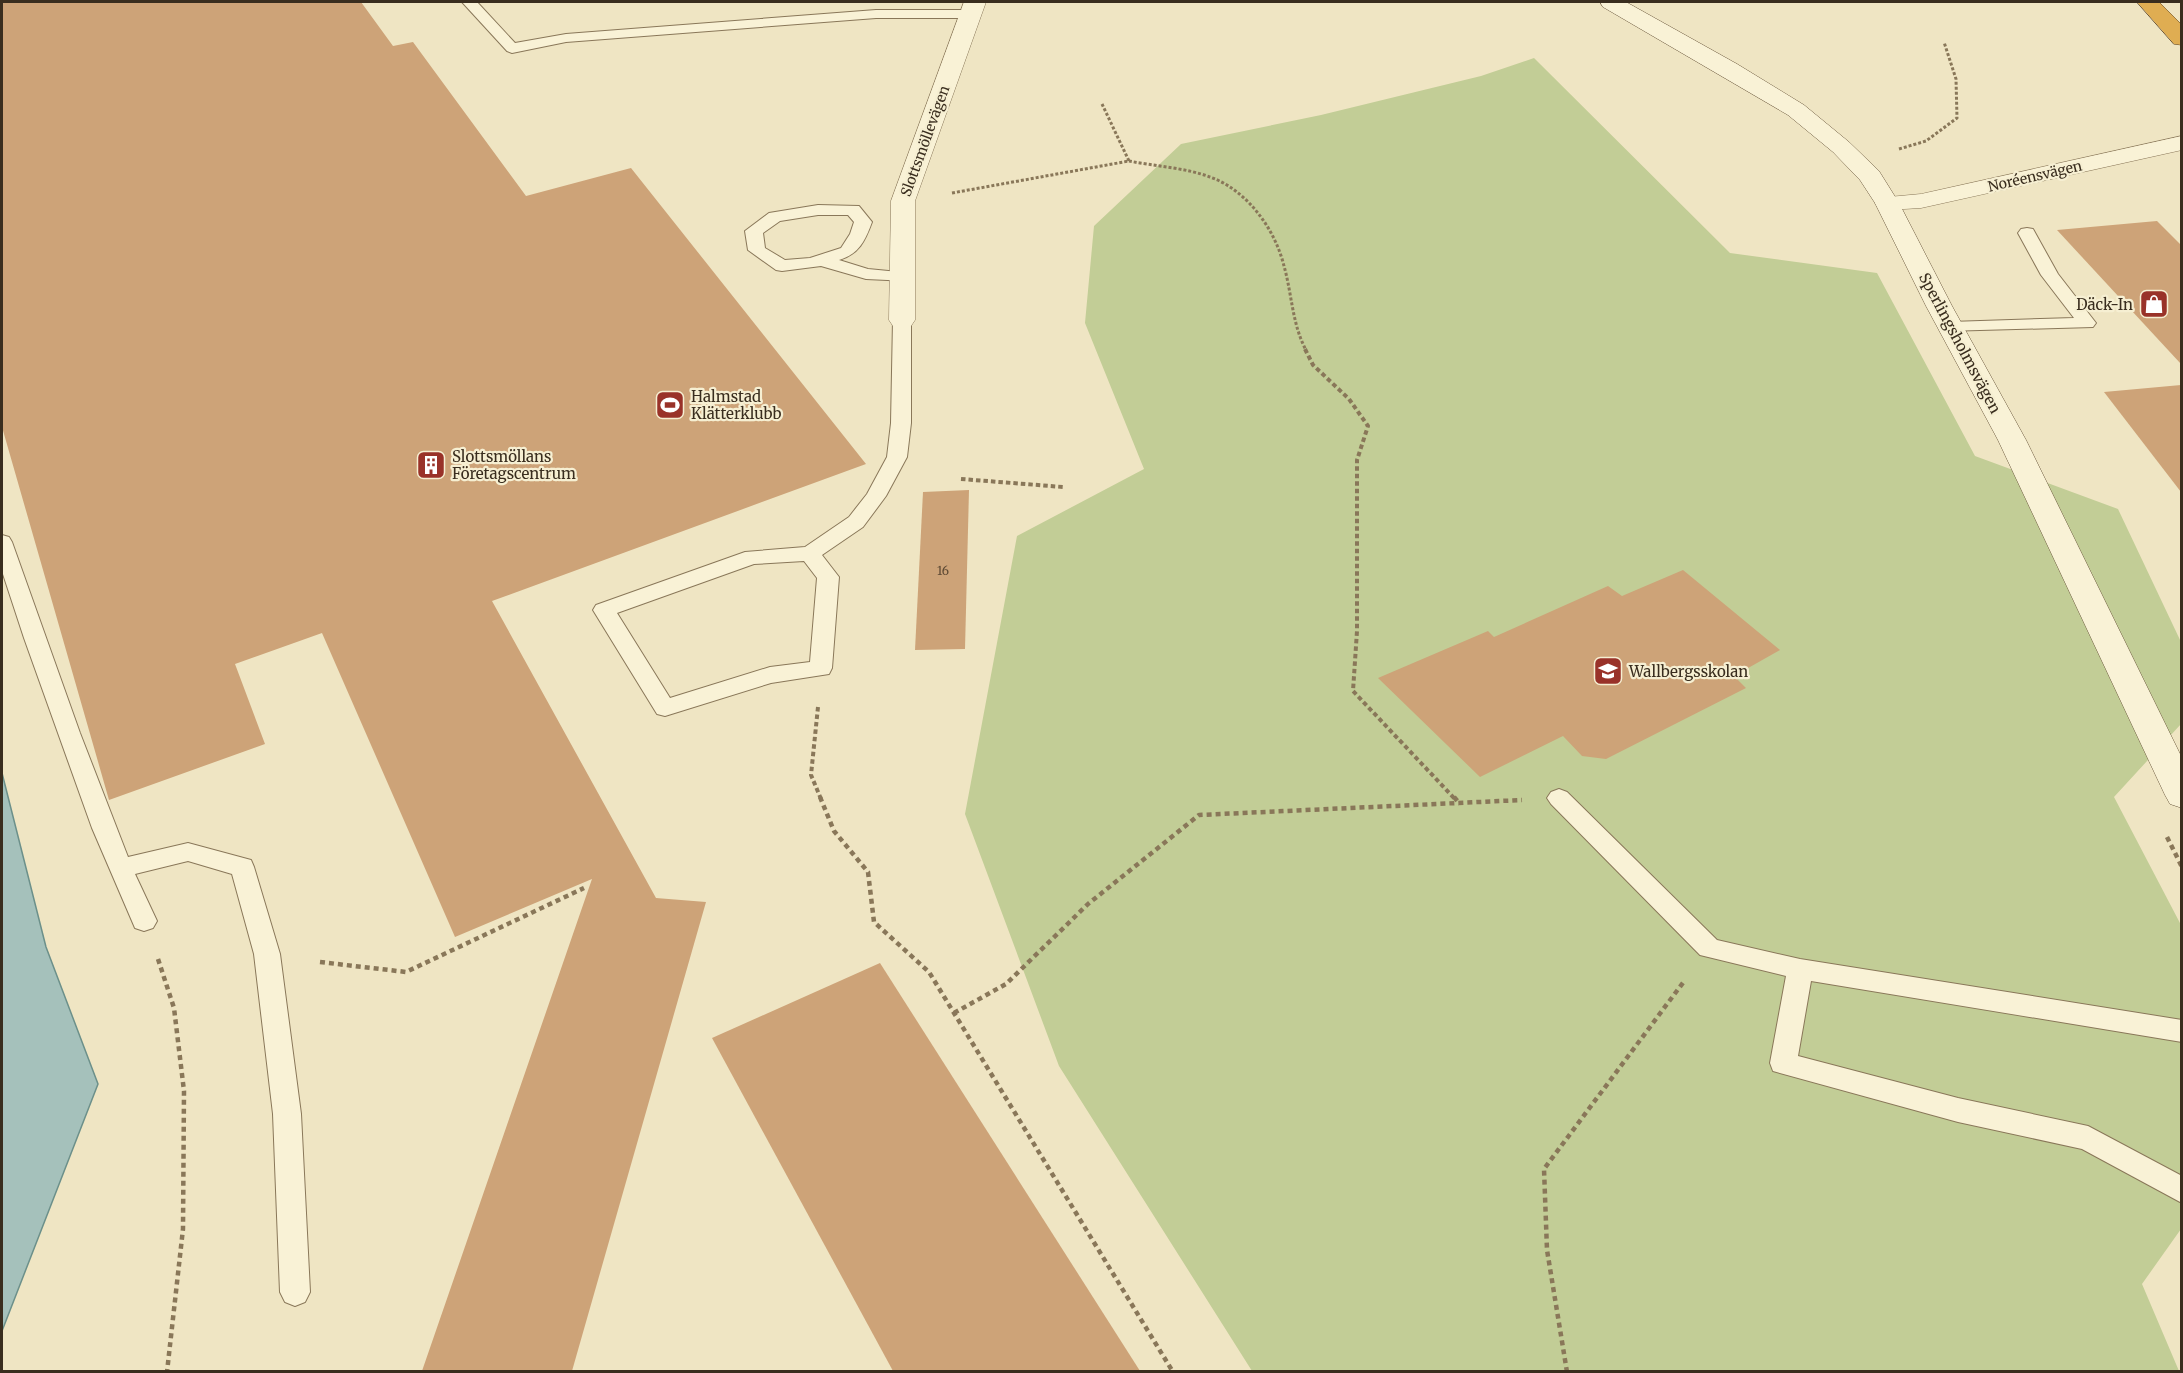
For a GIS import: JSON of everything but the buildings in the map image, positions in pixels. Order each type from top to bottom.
[{"type":"highway","points":[[2148,2],[2181,39]]},
{"type":"street","name":"Sperlingsholmsvägen","points":[[1611,2],[1796,110],[1870,176],[1887,203],[1950,327],[2012,440],[2174,765],[2181,795]]},
{"type":"street","name":"Slottsmöllevägen","points":[[902,320],[903,201],[972,8]]},
{"type":"street","name":"Noréensvägen","points":[[1887,203],[1921,201],[2181,143]]},
{"type":"lane","points":[[469,2],[513,48],[566,38],[972,8]]},
{"type":"lane","points":[[821,260],[847,252],[859,234],[863,222],[853,210],[818,210],[775,217],[754,231],[757,250],[782,266],[821,260],[866,274],[903,277]]},
{"type":"lane","points":[[1950,327],[2087,323],[2050,275],[2027,233]]},
{"type":"lane","points":[[810,554],[828,577],[821,668],[770,675],[665,708],[604,610],[752,557],[810,554],[856,522],[876,496],[897,457],[901,423],[902,320]]},
{"type":"lane","points":[[2,542],[61,713],[120,868],[144,921]]},
{"type":"lane","points":[[1559,798],[1709,948],[1800,969],[2181,1030]]},
{"type":"lane","points":[[120,868],[188,852],[242,867],[267,954],[282,1068],[287,1114],[295,1292]]},
{"type":"lane","points":[[1800,969],[1783,1062],[1958,1110],[2088,1138],[2181,1191]]},
{"type":"path","points":[[1856,162],[1926,141],[1957,118],[1956,79],[1944,42]]},
{"type":"path","points":[[1102,104],[1129,161]]},
{"type":"path","points":[[903,201],[1129,161],[1211,177],[1243,196],[1267,225],[1284,264],[1298,335],[1313,365],[1349,399],[1368,426],[1357,460],[1357,631],[1353,691],[1460,804]]},
{"type":"path","points":[[961,479],[1063,487]]},
{"type":"path","points":[[821,668],[811,775],[834,831],[868,872],[874,922],[929,972],[1173,1371]]},
{"type":"path","points":[[954,1013],[1006,984],[1088,904],[1199,815],[1559,798]]},
{"type":"path","points":[[2166,835],[2181,867]]},
{"type":"path","points":[[320,962],[406,972],[584,888]]},
{"type":"path","points":[[144,921],[174,1008],[184,1091],[183,1229],[167,1371]]},
{"type":"path","points":[[1567,1371],[1547,1250],[1544,1169],[1709,948]]},
{"type":"green space","points":[[1534,58],[1730,253],[1877,273],[1975,456],[2118,509],[2181,642],[2181,724],[2114,797],[2181,925],[2181,1229],[2142,1284],[2179,1371],[1252,1371],[1059,1066],[965,814],[1017,536],[1144,469],[1085,323],[1094,226],[1181,144],[1321,115],[1481,76]]},
{"type":"water","points":[[2,773],[46,947],[98,1084],[2,1331]]},
{"type":"place","name":"Däck-In","points":[[2154,304]]},
{"type":"place","name":"Halmstad Klätterklubb","points":[[670,405]]},
{"type":"place","name":"Slottsmöllans Företagscentrum","points":[[431,465]]},
{"type":"place","name":"Wallbergsskolan","points":[[1608,671]]}]
